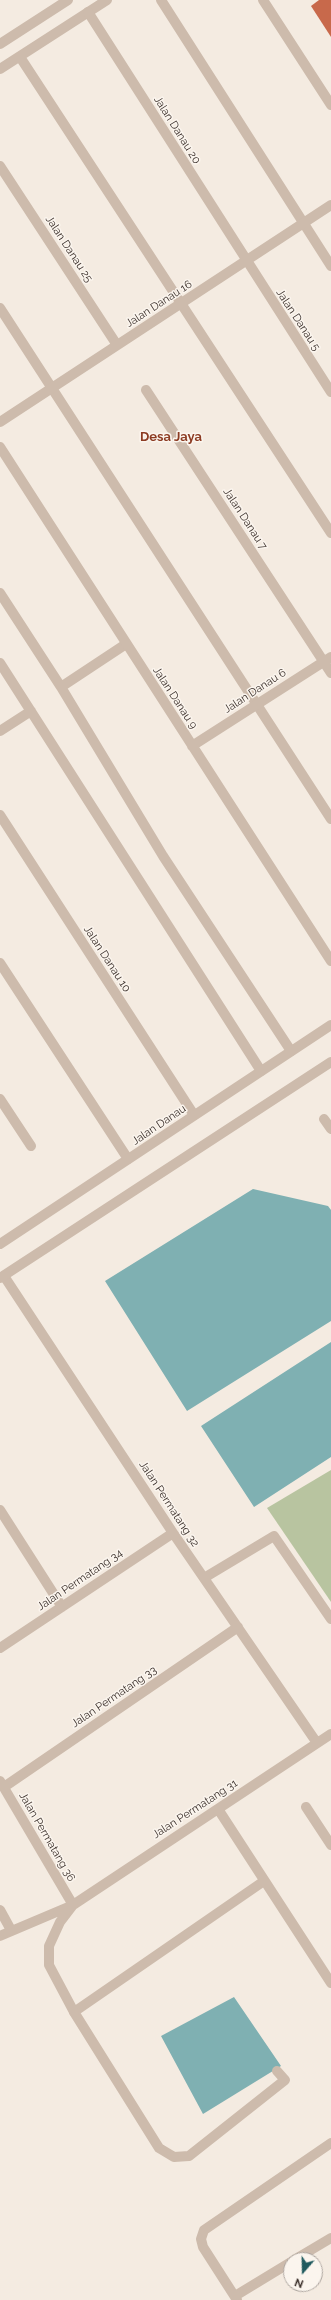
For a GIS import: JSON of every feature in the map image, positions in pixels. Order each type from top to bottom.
[{"type":"street","points":[[1,41],[68,0]]},
{"type":"street","points":[[0,69],[107,0]]},
{"type":"street","points":[[161,0],[331,266]]},
{"type":"street","points":[[263,0],[331,105]]},
{"type":"street","name":"Jalan Danau 20","points":[[88,12],[246,261]]},
{"type":"street","points":[[20,56],[331,533]]},
{"type":"street","name":"Jalan Danau 25","points":[[0,166],[117,345]]},
{"type":"street","name":"Jalan Danau 16","points":[[0,422],[331,205]]},
{"type":"street","name":"Jalan Danau 5","points":[[246,261],[331,392]]},
{"type":"street","points":[[0,308],[258,704],[331,819]]},
{"type":"street","name":"Jalan Danau 7","points":[[146,390],[327,659],[331,673]]},
{"type":"street","name":"Jalan Danau 9","points":[[0,447],[331,961]]},
{"type":"street","points":[[0,594],[61,686],[162,856],[291,1051]]},
{"type":"street","points":[[61,686],[126,644]]},
{"type":"street","name":"Jalan Danau 6","points":[[192,746],[327,659]]},
{"type":"street","points":[[0,663],[261,1071]]},
{"type":"street","points":[[0,730],[31,711]]},
{"type":"street","name":"Jalan Danau 10","points":[[1,820],[194,1115]]},
{"type":"street","points":[[0,963],[128,1159]]},
{"type":"street","name":"Jalan Danau","points":[[1,1240],[128,1159],[331,1025]]},
{"type":"street","points":[[2,1277],[331,1062]]},
{"type":"street","points":[[0,1099],[31,1146]]},
{"type":"street","points":[[324,1119],[331,1129]]},
{"type":"street","name":"Jalan Permatang 32","points":[[2,1277],[173,1533],[317,1743]]},
{"type":"street","points":[[0,1510],[62,1607]]},
{"type":"street","name":"Jalan Permatang 34","points":[[0,1648],[173,1533]]},
{"type":"street","points":[[204,1578],[274,1536],[331,1618]]},
{"type":"street","name":"Jalan Permatang 33","points":[[2,1784],[238,1627]]},
{"type":"street","name":"Jalan Permatang 31","points":[[73,1905],[331,1734]]},
{"type":"street","name":"Jalan Permatang 36","points":[[2,1784],[73,1905]]},
{"type":"street","points":[[306,1806],[331,1845]]},
{"type":"street","points":[[218,1809],[331,1983]]},
{"type":"street","points":[[74,2012],[264,1881]]},
{"type":"street","points":[[0,1936],[11,1930],[73,1905]]},
{"type":"street","points":[[73,1905],[60,1922],[49,1946],[49,1965],[74,2012],[159,2148],[174,2157],[189,2156],[285,2080],[277,2071]]},
{"type":"street","points":[[0,1910],[11,1930]]},
{"type":"street","points":[[283,2267],[236,2298],[203,2247],[201,2239],[204,2230],[331,2143]]},
{"type":"street","points":[[307,2252],[331,2238]]},
{"type":"green space","points":[[331,1470],[331,1602],[267,1508]]},
{"type":"water","points":[[253,1189],[328,1206],[331,1210],[331,1321],[187,1411],[105,1281]]},
{"type":"water","points":[[331,1342],[331,1457],[254,1507],[201,1426]]},
{"type":"water","points":[[234,1997],[281,2066],[203,2114],[161,2036]]},
{"type":"building","points":[[319,0],[331,0],[331,37],[311,6]]},
{"type":"district","name":"Desa Jaya","points":[[171,437]]}]
